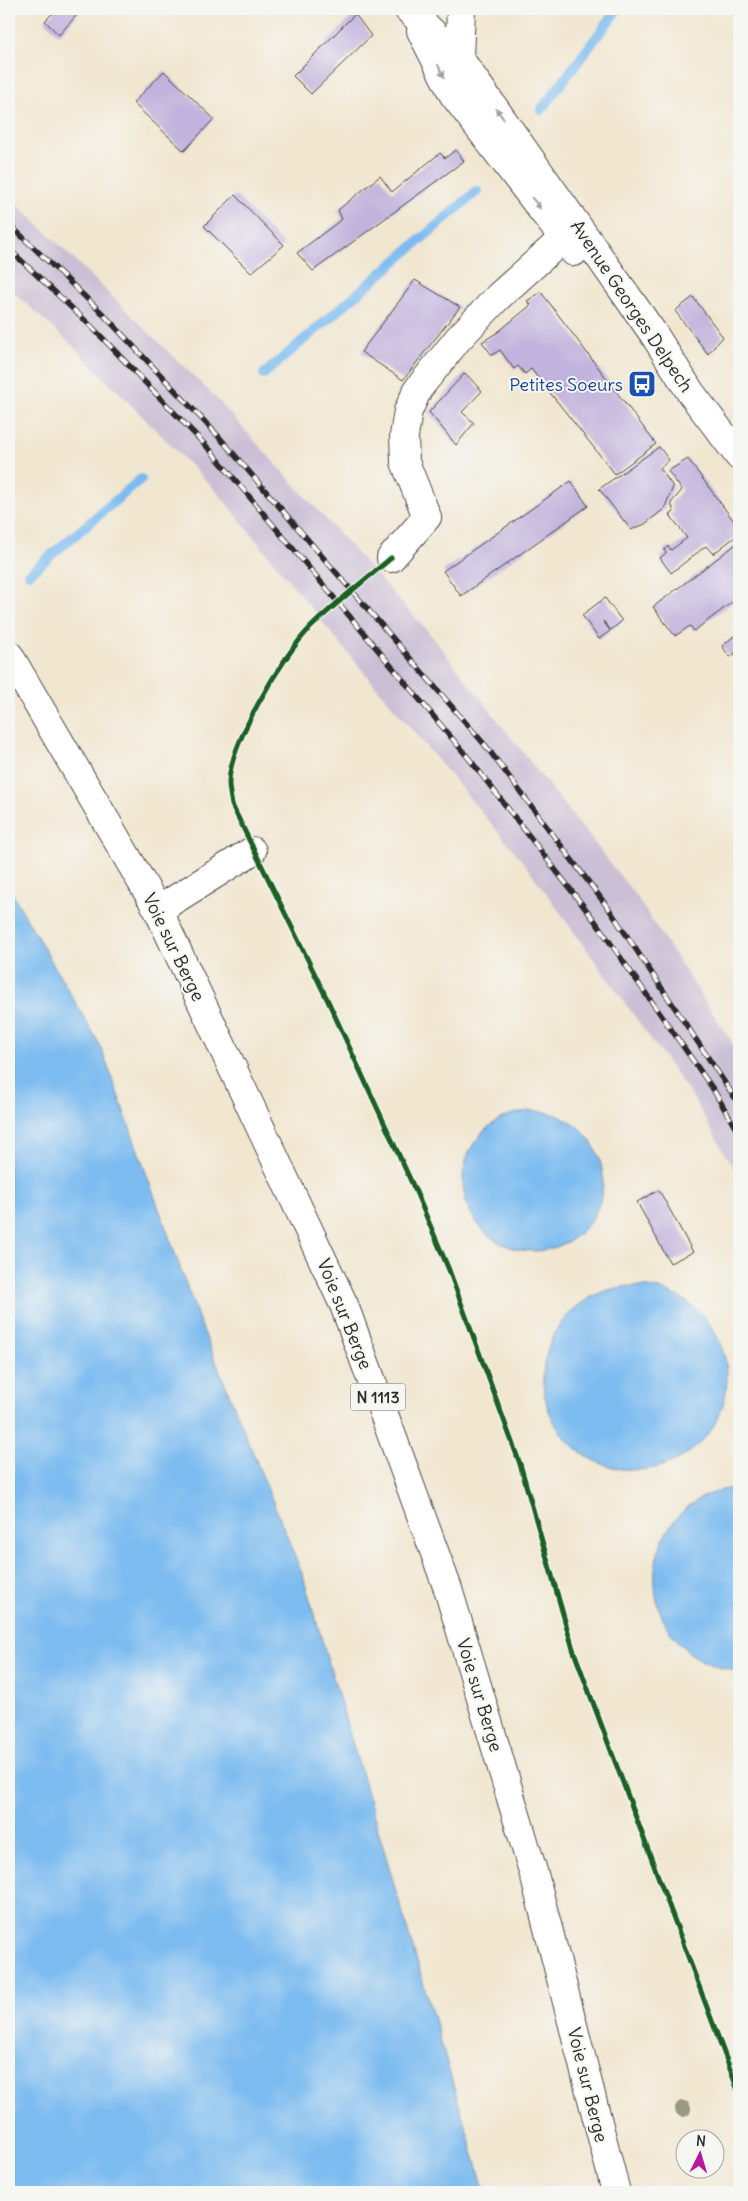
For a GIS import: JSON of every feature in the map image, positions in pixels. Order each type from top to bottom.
[{"type":"main road","points":[[459,58],[461,9]]},
{"type":"main road","points":[[391,558],[427,517],[404,462],[404,436],[408,410],[418,389],[458,339],[499,296],[570,232],[453,94],[411,10]]},
{"type":"main road","name":"Avenue Georges Delpech","points":[[411,10],[459,58],[528,154],[570,232],[653,333],[690,393],[739,456]]},
{"type":"main road","name":"Voie sur Berge","points":[[9,655],[158,910],[344,1305],[448,1589],[535,1878],[616,2192]]},
{"type":"main road","points":[[158,910],[252,851]]},
{"type":"shaded area","points":[[9,196],[215,397],[430,634],[636,896],[739,1053],[739,1178],[692,1096],[525,864],[346,651],[218,493],[74,347],[9,288]]},
{"type":"water","points":[[9,888],[100,1045],[199,1320],[303,1576],[485,2192],[9,2192]]},
{"type":"water","points":[[533,1111],[560,1116],[582,1132],[598,1154],[603,1181],[598,1208],[582,1230],[560,1246],[533,1251],[506,1246],[484,1230],[468,1208],[463,1181],[468,1154],[484,1132],[506,1116]]},
{"type":"water","points":[[626,1286],[644,1286],[662,1290],[686,1301],[706,1319],[712,1327],[723,1351],[727,1387],[720,1413],[712,1429],[694,1449],[686,1455],[662,1466],[644,1470],[626,1470],[608,1466],[584,1455],[564,1437],[558,1429],[547,1405],[543,1387],[543,1369],[547,1351],[558,1327],[576,1307],[584,1301],[608,1290]]},
{"type":"water","points":[[739,1487],[739,1671],[702,1661],[676,1640],[660,1611],[655,1579],[660,1547],[676,1519],[702,1498]]},
{"type":"building","points":[[50,9],[82,9],[59,35],[45,21],[54,12]]},
{"type":"building","points":[[355,14],[371,36],[311,94],[293,76]]},
{"type":"building","points":[[164,71],[214,119],[184,151],[133,103]]},
{"type":"building","points":[[456,150],[464,161],[313,271],[297,253],[342,219],[338,210],[380,176],[392,192],[440,153],[445,158]]},
{"type":"building","points":[[235,195],[284,245],[251,273],[204,226]]},
{"type":"building","points":[[415,280],[460,307],[403,380],[361,352]]},
{"type":"building","points":[[541,292],[656,444],[615,474],[531,369],[525,374],[518,366],[514,369],[500,350],[492,355],[482,342],[498,332],[531,305],[527,301]]},
{"type":"building","points":[[693,297],[723,337],[708,354],[675,311]]},
{"type":"building","points":[[465,373],[482,391],[462,412],[474,423],[456,445],[429,412]]},
{"type":"building","points":[[659,447],[669,460],[660,468],[673,487],[664,509],[645,524],[631,530],[599,489]]},
{"type":"building","points":[[688,459],[739,528],[739,534],[713,554],[706,546],[671,573],[660,558],[666,553],[664,550],[668,546],[671,550],[687,538],[670,515],[674,512],[671,503],[682,490],[668,471]]},
{"type":"building","points":[[571,481],[588,506],[461,596],[443,571]]},
{"type":"building","points":[[739,542],[739,567],[735,571],[739,577],[739,597],[694,631],[690,626],[675,636],[653,607]]},
{"type":"building","points":[[605,598],[622,621],[611,630],[603,621],[610,631],[599,639],[582,615]]},
{"type":"building","points":[[739,632],[739,651],[730,657],[722,646]]},
{"type":"building","points":[[659,1190],[693,1252],[670,1263],[637,1202]]},
{"type":"waterway","points":[[541,110],[618,9]]},
{"type":"waterway","points":[[264,374],[477,191]]},
{"type":"waterway","points":[[29,574],[141,479]]},
{"type":"railway","points":[[9,224],[102,313],[220,438],[485,745],[609,909],[739,1104]]},
{"type":"railway","points":[[9,249],[91,326],[211,451],[471,761],[595,921],[713,1089],[739,1134]]},
{"type":"cycle path","points":[[391,558],[310,628],[286,658],[259,701],[238,747],[231,767],[229,783],[232,805],[328,1001],[416,1192],[449,1270],[520,1464],[573,1649],[739,2093]]},
{"type":"place","name":"Petites Soeurs","points":[[642,384]]}]
